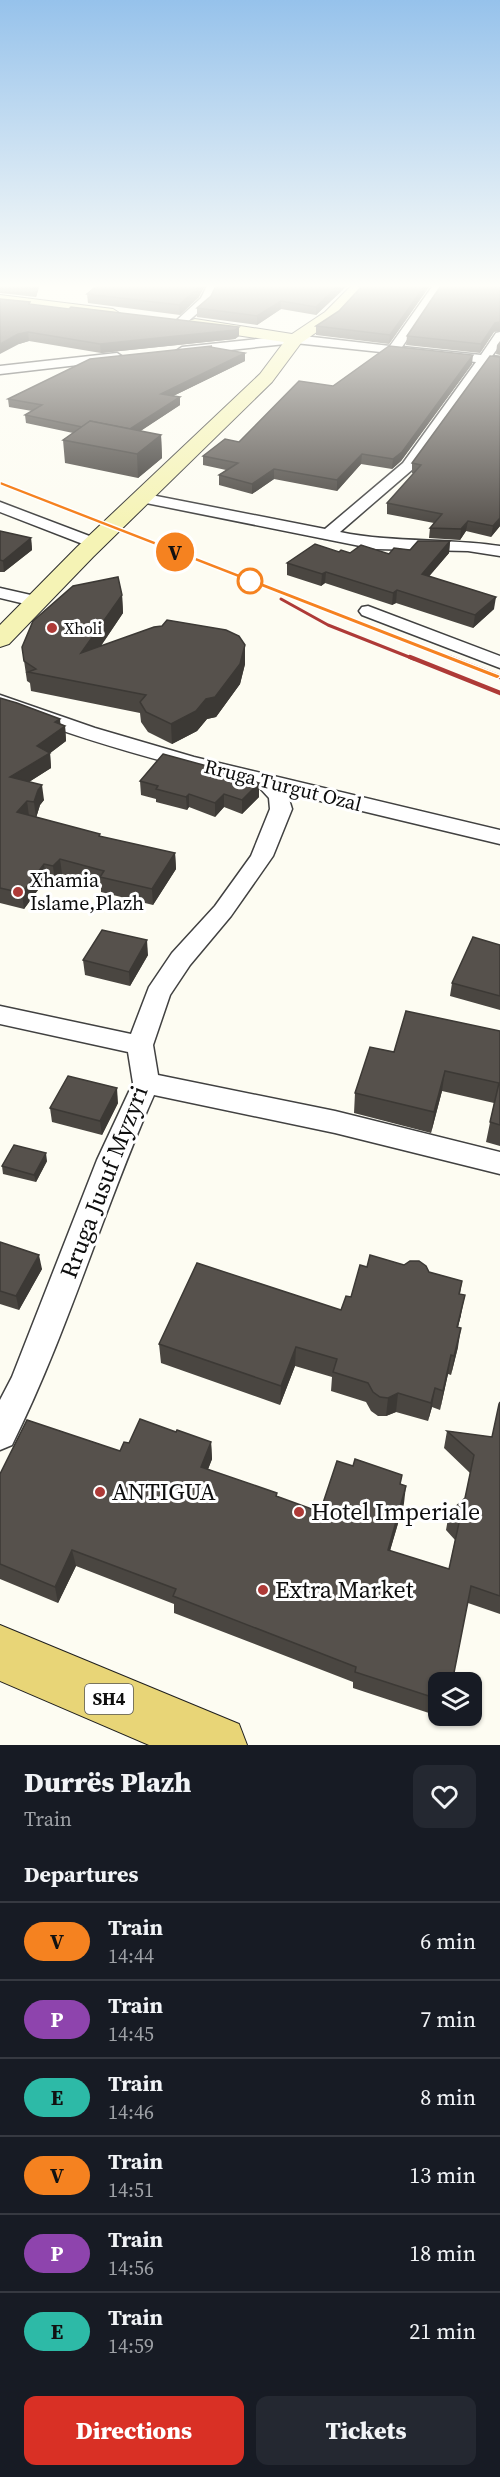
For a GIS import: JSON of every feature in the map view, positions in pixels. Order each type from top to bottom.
[{"type":"main road","name":"SH4","points":[[0,1653],[218,1745]]},
{"type":"street","points":[[0,370],[42,365]]},
{"type":"street","points":[[0,639],[94,543],[266,378],[275,365]]},
{"type":"street","points":[[329,534],[408,466],[489,365]]},
{"type":"street","points":[[141,498],[375,544],[468,546],[500,551]]},
{"type":"street","points":[[0,507],[94,543]]},
{"type":"street","points":[[0,593],[38,602]]},
{"type":"street","points":[[369,611],[500,662]]},
{"type":"street","name":"Rruga Turgut Ozal","points":[[0,701],[89,733],[267,784],[500,837]]},
{"type":"street","name":"Rruga Jusuf Myzyri","points":[[0,1434],[26,1383],[111,1160],[146,1083],[140,1045],[158,993],[181,959],[223,911],[262,856],[281,809],[279,796],[267,784]]},
{"type":"street","points":[[0,1014],[140,1045]]},
{"type":"street","points":[[146,1083],[335,1122],[500,1163]]},
{"type":"building","points":[[77,365],[220,365],[161,394],[180,397],[130,429],[90,421],[82,427],[25,415],[42,405],[8,399]]},
{"type":"building","points":[[362,365],[465,365],[402,452],[393,459],[362,454],[337,480],[274,469],[252,484],[219,475],[238,463],[203,456],[225,439],[239,442],[299,381],[333,386]]},
{"type":"building","points":[[483,365],[500,365],[500,518],[493,526],[468,521],[461,529],[430,528],[442,514],[387,503],[421,465],[412,463]]},
{"type":"building","points":[[90,421],[161,435],[137,454],[63,440]]},
{"type":"building","points":[[0,531],[31,538],[3,561],[0,560]]},
{"type":"building","points":[[418,541],[450,541],[422,574],[496,597],[475,615],[397,590],[393,593],[326,572],[322,574],[287,563],[315,544],[350,553],[361,545],[389,554],[394,548],[410,550]]},
{"type":"building","points":[[118,577],[122,595],[81,653],[162,626],[167,620],[226,630],[239,636],[245,645],[240,664],[215,697],[206,699],[196,711],[171,724],[146,712],[140,702],[146,695],[28,672],[36,669],[24,661],[22,647],[33,621],[73,586]]},
{"type":"building","points":[[0,698],[60,719],[55,722],[65,726],[37,746],[50,753],[10,777],[42,785],[34,802],[27,801],[17,812],[100,834],[99,836],[175,853],[152,889],[100,877],[104,871],[60,859],[53,866],[44,864],[22,893],[0,888]]},
{"type":"building","points":[[163,754],[259,783],[242,800],[224,794],[215,803],[189,794],[186,797],[156,789],[158,786],[140,781]]},
{"type":"building","points":[[102,930],[147,940],[129,972],[83,960]]},
{"type":"building","points":[[473,937],[500,945],[500,996],[452,983]]},
{"type":"building","points":[[406,1011],[500,1031],[500,1125],[490,1122],[499,1083],[445,1071],[434,1112],[355,1093],[370,1047],[394,1052]]},
{"type":"building","points":[[68,1076],[117,1088],[100,1121],[50,1108]]},
{"type":"building","points":[[14,1145],[46,1153],[34,1175],[2,1166]]},
{"type":"building","points":[[0,1242],[39,1255],[16,1296],[0,1291]]},
{"type":"building","points":[[370,1255],[404,1265],[410,1261],[419,1261],[426,1266],[429,1272],[462,1281],[459,1294],[465,1295],[457,1327],[461,1328],[454,1356],[451,1355],[443,1391],[435,1388],[431,1403],[398,1393],[388,1398],[380,1397],[373,1392],[368,1383],[333,1372],[337,1359],[296,1347],[281,1386],[159,1344],[197,1263],[341,1310],[346,1296],[351,1297],[360,1265],[367,1267]]},
{"type":"building","points":[[500,1402],[500,1596],[471,1586],[454,1672],[428,1672],[428,1696],[355,1672],[356,1667],[173,1596],[176,1589],[72,1550],[55,1587],[0,1564],[0,1474],[27,1420],[120,1451],[124,1442],[129,1443],[140,1419],[211,1442],[201,1467],[277,1493],[276,1496],[320,1512],[337,1461],[353,1466],[355,1459],[402,1475],[400,1484],[406,1486],[388,1550],[449,1569],[459,1523],[449,1513],[465,1498],[474,1455],[447,1431],[492,1437]]},
{"type":"railway","points":[[0,483],[453,659]]},
{"type":"railway","points":[[281,599],[328,625],[414,659]]},
{"type":"railway","points":[[410,657],[500,693]]},
{"type":"railway","points":[[449,657],[500,677]]},
{"type":"train","name":"V","points":[[0,483],[500,677]]},
{"type":"place","name":"Xholi","points":[[52,628]]},
{"type":"place","name":"Xhamia Islame,Plazh","points":[[18,892]]},
{"type":"place","name":"ANTIGUA","points":[[100,1492]]},
{"type":"place","name":"Hotel Imperiale","points":[[299,1512]]},
{"type":"place","name":"Extra Market","points":[[263,1590]]}]
